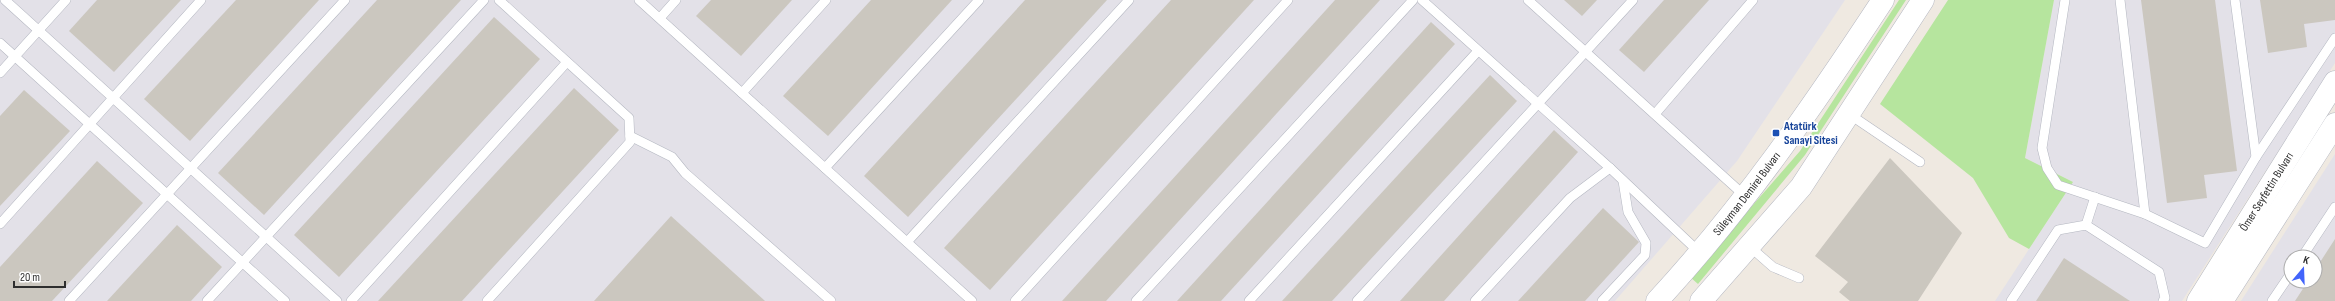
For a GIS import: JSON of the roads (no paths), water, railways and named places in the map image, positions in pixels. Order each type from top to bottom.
[{"type":"street","name":"Süleyman Demirel Bulvarı","points":[[1657,301],[1745,196],[1810,110],[1883,0]]},
{"type":"street","points":[[1700,301],[1801,187],[1923,0]]},
{"type":"street","name":"Ömer Seyfettin Bulvarı","points":[[2198,301],[2335,82]]},
{"type":"street","name":"Ömer Seyfettin Bulvarı","points":[[2222,301],[2335,124]]},
{"type":"lane","points":[[5,0],[337,301]]},
{"type":"lane","points":[[0,73],[66,0]]},
{"type":"lane","points":[[0,224],[90,125],[112,98],[202,0]]},
{"type":"lane","points":[[69,301],[166,193],[192,168],[345,0]]},
{"type":"lane","points":[[207,301],[484,0]]},
{"type":"lane","points":[[487,301],[630,142],[629,118],[499,0]]},
{"type":"lane","points":[[639,0],[972,301]]},
{"type":"lane","points":[[660,18],[676,0]]},
{"type":"lane","points":[[742,93],[826,0]]},
{"type":"lane","points":[[825,168],[979,0]]},
{"type":"lane","points":[[907,242],[1129,0]]},
{"type":"lane","points":[[1015,301],[1288,0]]},
{"type":"lane","points":[[1136,301],[1414,0]]},
{"type":"lane","points":[[1422,0],[1537,105],[1610,168],[1699,252]]},
{"type":"lane","points":[[1528,0],[1745,196]]},
{"type":"lane","points":[[1357,301],[1633,0]]},
{"type":"lane","points":[[1655,114],[1753,0]]},
{"type":"lane","points":[[2065,0],[2042,148],[2047,168],[2058,185],[2145,214],[2204,243],[2256,157],[2335,38]]},
{"type":"lane","points":[[2120,0],[2145,214]]},
{"type":"lane","points":[[2235,0],[2256,157]]},
{"type":"lane","points":[[0,43],[285,301]]},
{"type":"lane","points":[[1249,301],[1478,51]]},
{"type":"lane","points":[[351,301],[567,62]]},
{"type":"lane","points":[[1849,114],[1920,162]]},
{"type":"lane","points":[[630,136],[672,157],[686,174],[831,301]]},
{"type":"lane","points":[[1475,301],[1570,198],[1610,168]]},
{"type":"lane","points":[[1602,301],[1640,260],[1646,248],[1646,243],[1628,212],[1623,181]]},
{"type":"lane","points":[[2086,225],[2096,197]]},
{"type":"lane","points":[[2307,249],[2335,207]]},
{"type":"lane","points":[[2011,301],[2058,230],[2086,225],[2159,272],[2165,298],[2163,301]]},
{"type":"lane","points":[[1749,246],[1773,267],[1799,278]]},
{"type":"lane","points":[[2272,301],[2283,285]]},
{"type":"place","name":"Atatürk Sanayi Sitesi","points":[[1776,133]]}]
